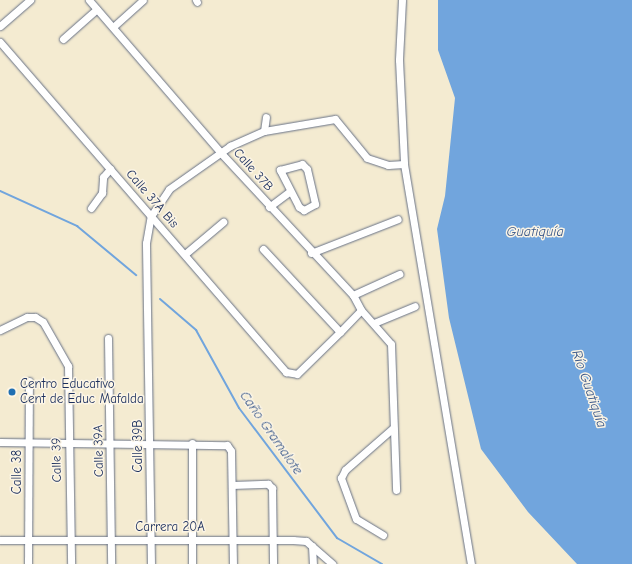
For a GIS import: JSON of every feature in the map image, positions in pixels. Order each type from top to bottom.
[{"type":"street","points":[[0,26],[30,0]]},
{"type":"street","name":"Calle 37B","points":[[89,0],[269,207],[311,253],[353,295],[361,310],[374,322],[391,344],[394,358],[393,428]]},
{"type":"street","points":[[113,27],[143,0]]},
{"type":"street","points":[[402,0],[399,60],[404,164],[471,564]]},
{"type":"street","points":[[63,39],[97,9]]},
{"type":"street","name":"Calle 37A Bis","points":[[0,42],[286,372],[296,374],[340,332]]},
{"type":"street","points":[[264,131],[266,117]]},
{"type":"street","points":[[151,216],[170,189],[220,152],[264,131],[335,119],[367,158],[388,165],[404,164]]},
{"type":"street","points":[[302,164],[307,169],[314,206],[301,210],[290,191],[280,170],[302,164]]},
{"type":"street","points":[[91,208],[102,193],[103,177],[110,169]]},
{"type":"street","points":[[269,207],[290,191]]},
{"type":"street","name":"Calle 39B","points":[[151,216],[146,243],[149,280],[151,564]]},
{"type":"street","points":[[311,253],[398,218]]},
{"type":"street","points":[[185,254],[223,222]]},
{"type":"street","points":[[263,249],[340,332],[361,310]]},
{"type":"street","points":[[353,295],[399,274]]},
{"type":"street","points":[[374,322],[415,306]]},
{"type":"street","name":"Calle 39","points":[[0,330],[27,317],[35,317],[43,322],[64,356],[69,374],[69,441],[72,540],[71,564]]},
{"type":"street","name":"Calle 39A","points":[[108,338],[112,442],[111,564]]},
{"type":"street","name":"Calle 38","points":[[28,564],[29,380]]},
{"type":"street","points":[[393,428],[396,490]]},
{"type":"street","points":[[383,535],[356,519],[341,478],[345,470],[393,428]]},
{"type":"street","points":[[0,442],[69,441],[222,444],[231,451],[233,564]]},
{"type":"street","points":[[192,443],[192,564]]},
{"type":"street","points":[[232,485],[268,484],[274,494],[273,564]]},
{"type":"street","name":"Carrera 20A","points":[[0,540],[273,539],[306,542],[332,564]]},
{"type":"street","points":[[312,546],[313,564]]},
{"type":"water","name":"Guatiquía","points":[[438,0],[632,0],[632,564],[577,564],[528,512],[481,449],[449,318],[437,229],[445,196],[455,98],[438,50]]},
{"type":"waterway","name":"Caño Gramalote","points":[[0,191],[77,226],[136,275]]},
{"type":"waterway","name":"Caño Gramalote","points":[[160,299],[196,330],[239,408],[337,538],[382,564]]},
{"type":"place","name":"Centro Educativo Cent de Educ Mafalda","points":[[12,392]]},
{"type":"water label","name":"Río Guatiquía","points":[[589,389]]}]
